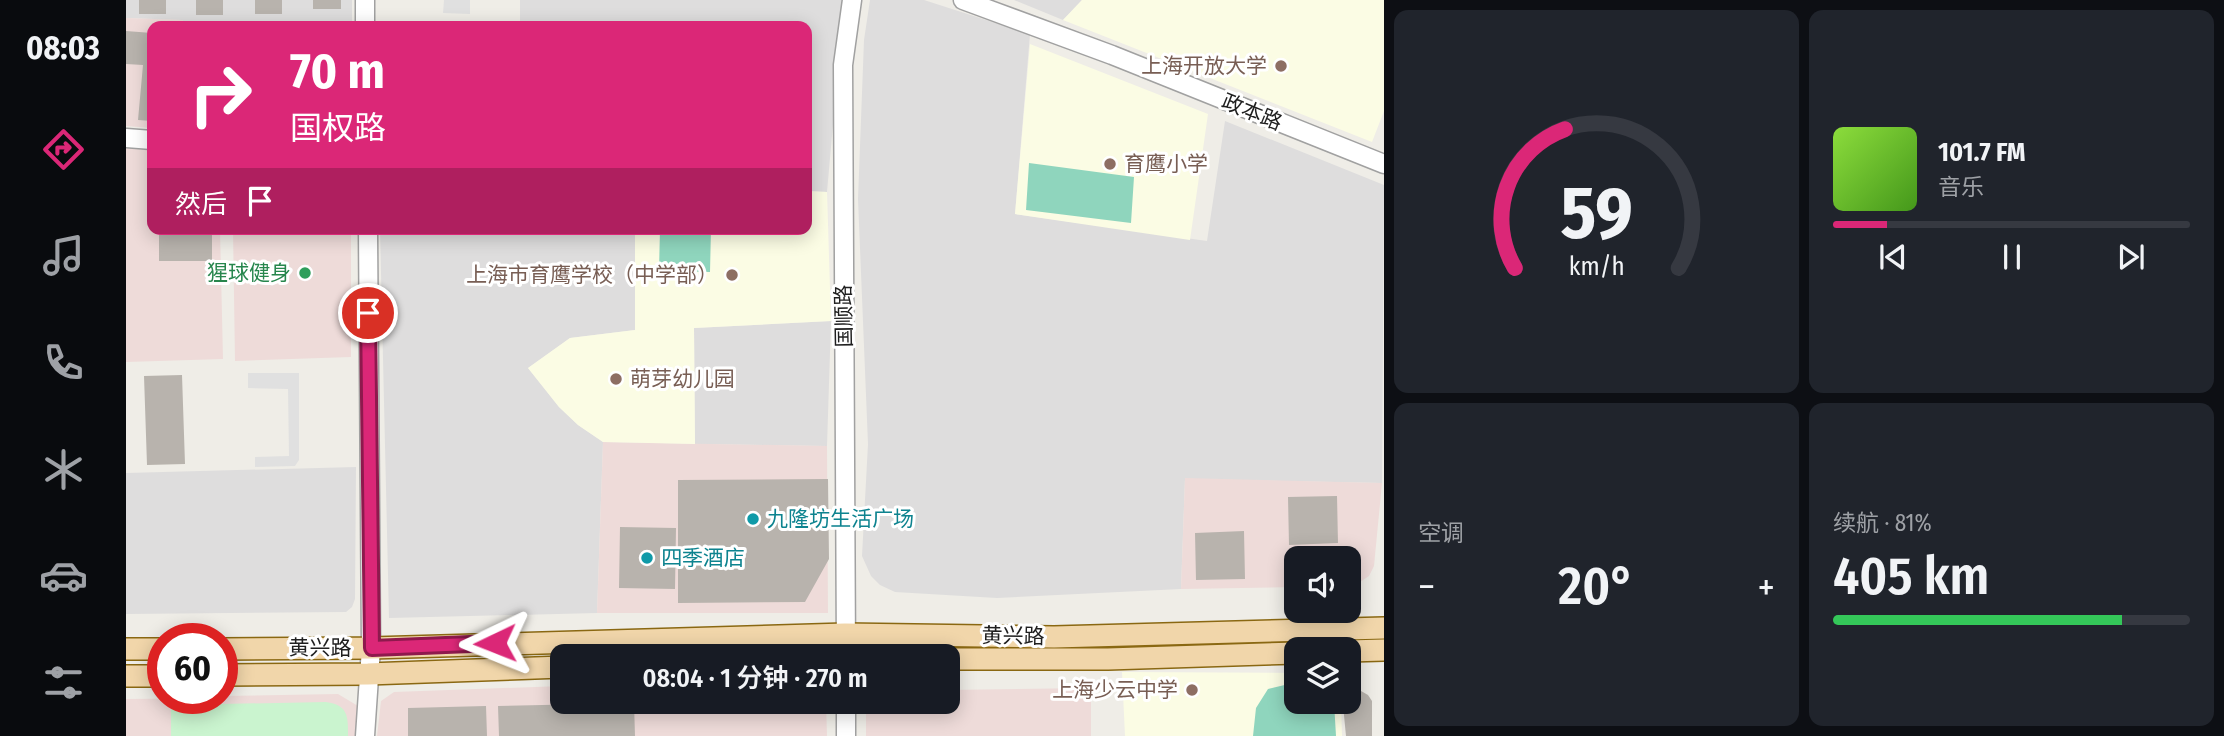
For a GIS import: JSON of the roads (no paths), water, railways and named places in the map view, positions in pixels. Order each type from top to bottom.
[{"type":"main road","name":"黄兴路","points":[[238,649],[372,648],[845,634],[1054,637],[1384,628]]},
{"type":"main road","points":[[126,649],[147,649]]},
{"type":"main road","points":[[1361,651],[1384,650]]},
{"type":"main road","name":"黄兴路","points":[[960,659],[1108,659],[1284,653]]},
{"type":"main road","name":"黄兴路","points":[[238,675],[368,674],[550,667]]},
{"type":"main road","points":[[126,676],[147,676]]},
{"type":"street","points":[[365,0],[365,21]]},
{"type":"street","name":"国顺路","points":[[845,644],[843,65],[852,0]]},
{"type":"street","name":"政本路","points":[[963,0],[1111,55],[1384,164]]},
{"type":"street","points":[[126,138],[147,140]]},
{"type":"street","points":[[365,736],[372,648],[368,235]]},
{"type":"street","points":[[846,714],[846,736]]},
{"type":"place","name":"上海开放大学","points":[[1281,66]]},
{"type":"place","name":"育鹰小学","points":[[1110,164]]},
{"type":"place","name":"猩球健身","points":[[305,273]]},
{"type":"place","name":"上海市育鹰学校（中学部）","points":[[732,275]]},
{"type":"place","name":"萌芽幼儿园","points":[[616,379]]},
{"type":"place","name":"九隆坊生活广场","points":[[753,519]]},
{"type":"place","name":"四季酒店","points":[[647,558]]},
{"type":"place","name":"上海少云中学","points":[[1192,690]]}]
